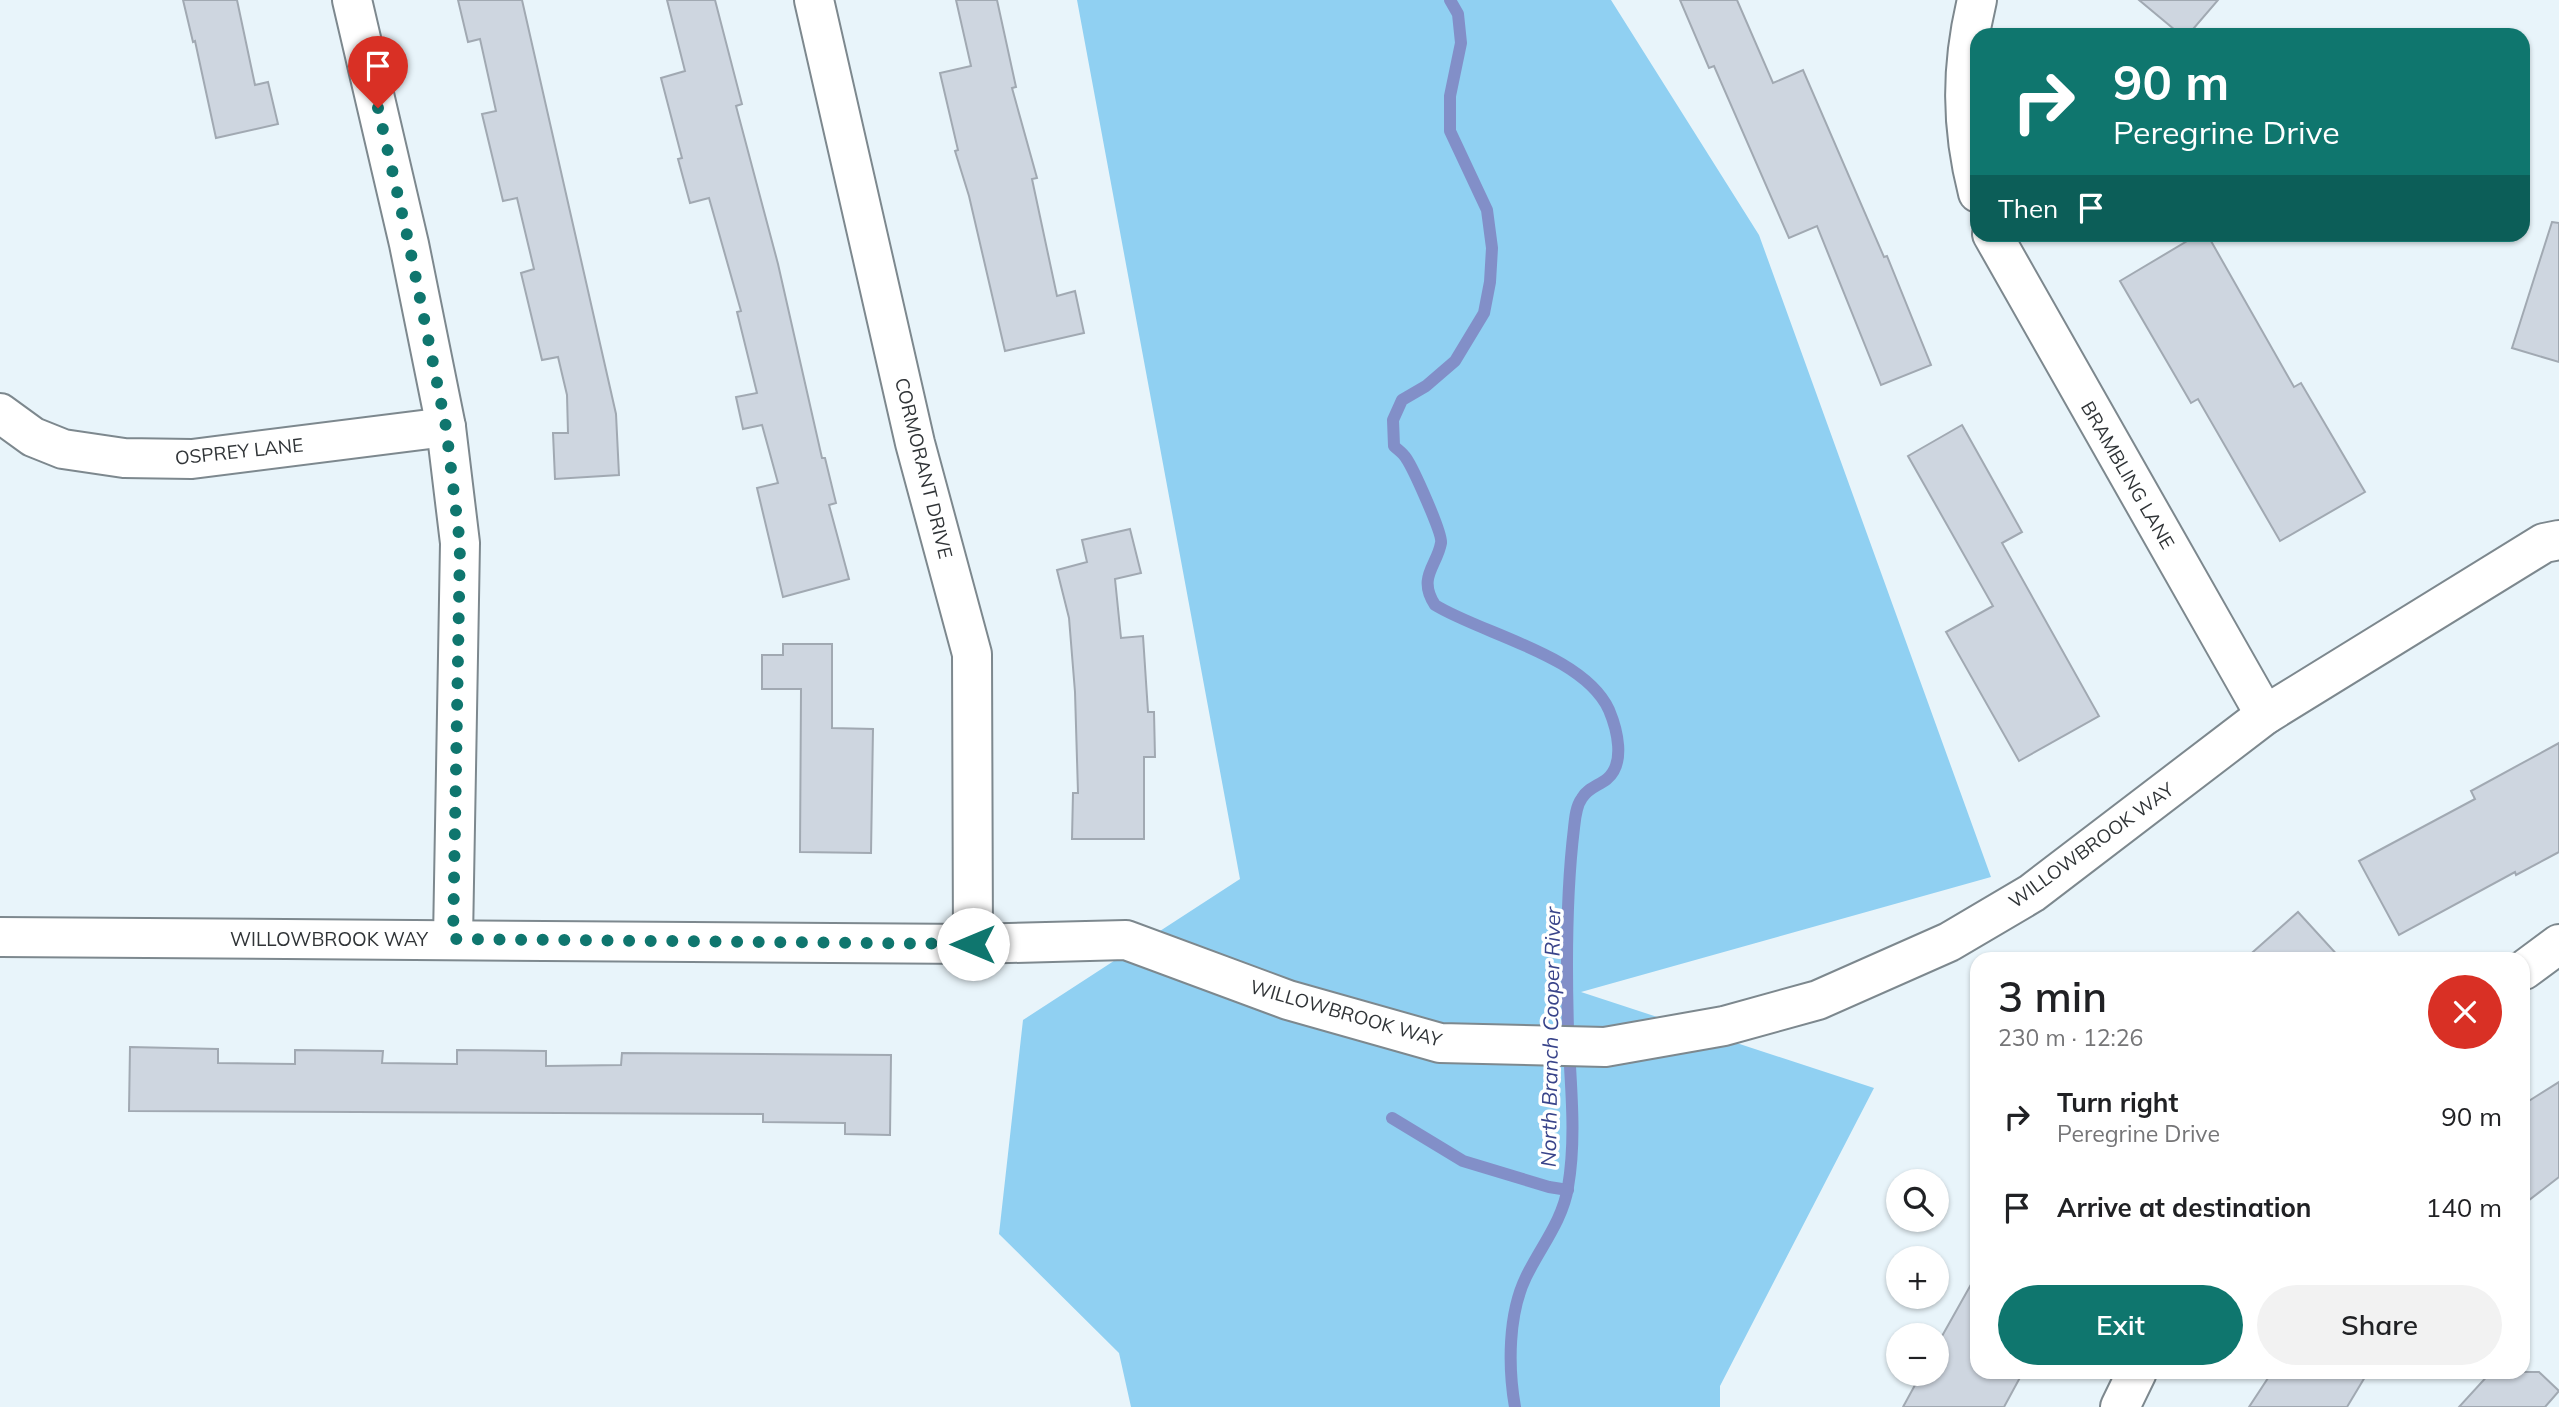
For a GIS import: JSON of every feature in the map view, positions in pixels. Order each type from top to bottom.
[{"type":"street","points":[[352,0],[409,244],[446,427],[460,544],[453,939]]},
{"type":"street","name":"CORMORANT DRIVE","points":[[814,0],[915,443],[972,654],[973,944]]},
{"type":"street","points":[[1970,28],[1977,0]]},
{"type":"street","points":[[1970,29],[1964,106],[1970,160]]},
{"type":"street","name":"BRAMBLING LANE","points":[[1997,242],[2265,715]]},
{"type":"street","name":"OSPREY LANE","points":[[0,413],[33,437],[63,449],[124,458],[192,459],[446,427]]},
{"type":"street","name":"WILLOWBROOK WAY","points":[[0,937],[973,944],[1126,940],[1288,1000],[1440,1043],[1605,1047],[1724,1026],[1818,1000],[1949,942],[2032,892],[2265,715],[2544,543],[2559,540]]},
{"type":"street","points":[[2530,966],[2559,944]]},
{"type":"street","points":[[2120,1407],[2134,1379]]},
{"type":"shaded area","points":[[1077,0],[1611,0],[1759,235],[1991,877],[1581,992],[1874,1088],[1720,1386],[1720,1407],[1131,1407],[1119,1353],[999,1234],[1023,1020],[1240,879]]},
{"type":"building","points":[[183,0],[237,0],[255,85],[268,82],[278,124],[216,138],[195,41],[193,42]]},
{"type":"building","points":[[458,0],[522,0],[616,414],[619,475],[555,479],[553,433],[568,433],[567,395],[558,357],[542,360],[521,273],[534,269],[517,198],[503,201],[482,114],[496,111],[480,39],[468,42]]},
{"type":"building","points":[[667,0],[715,0],[742,104],[736,106],[778,264],[822,458],[825,458],[836,503],[829,505],[849,579],[783,597],[757,488],[778,483],[762,425],[743,429],[736,397],[757,393],[737,312],[741,311],[709,198],[690,203],[678,159],[682,158],[661,78],[685,71]]},
{"type":"building","points":[[956,0],[997,0],[1016,87],[1012,88],[1037,178],[1032,179],[1057,296],[1075,291],[1084,333],[1005,351],[969,196],[955,151],[958,150],[940,73],[971,66]]},
{"type":"building","points":[[1680,0],[1737,0],[1773,83],[1803,70],[1884,257],[1887,256],[1931,365],[1881,385],[1817,226],[1789,238],[1714,66],[1709,68]]},
{"type":"building","points":[[2139,0],[2218,0],[2194,28],[2173,28]]},
{"type":"building","points":[[2552,222],[2559,223],[2559,362],[2512,348]]},
{"type":"building","points":[[2186,242],[2212,242],[2294,387],[2301,383],[2365,492],[2280,541],[2198,399],[2191,403],[2120,281]]},
{"type":"building","points":[[1962,425],[2022,532],[2002,543],[2099,716],[2019,761],[1946,632],[1993,606],[1908,456]]},
{"type":"building","points":[[1130,529],[1141,573],[1115,579],[1121,638],[1143,636],[1148,712],[1154,712],[1155,757],[1144,757],[1144,839],[1072,839],[1073,793],[1078,793],[1075,692],[1069,618],[1057,570],[1087,562],[1082,540]]},
{"type":"building","points":[[783,644],[832,644],[832,728],[873,729],[871,853],[800,852],[801,689],[762,689],[762,655],[783,655]]},
{"type":"building","points":[[2559,743],[2559,852],[2516,875],[2515,872],[2399,935],[2359,861],[2475,799],[2471,791]]},
{"type":"building","points":[[2298,912],[2335,952],[2253,952]]},
{"type":"building","points":[[130,1047],[218,1049],[218,1063],[295,1064],[295,1050],[383,1051],[382,1063],[457,1064],[457,1050],[546,1051],[546,1066],[621,1065],[622,1053],[891,1055],[890,1135],[845,1134],[845,1123],[763,1122],[763,1114],[129,1111]]},
{"type":"building","points":[[2559,1082],[2559,1177],[2530,1199],[2530,1100]]},
{"type":"building","points":[[1970,1286],[1970,1379],[2019,1379],[2004,1407],[1903,1407],[1914,1386],[1949,1386],[1949,1324]]},
{"type":"building","points":[[2530,1372],[2539,1372],[2559,1391],[2545,1407],[2459,1407],[2485,1379],[2530,1379]]},
{"type":"building","points":[[2267,1379],[2364,1379],[2347,1407],[2249,1407]]},
{"type":"waterway","name":"North Branch Cooper River","points":[[1450,0],[1458,14],[1461,43],[1450,96],[1450,131],[1487,210],[1492,248],[1490,282],[1484,313],[1455,361],[1426,386],[1402,400],[1393,420],[1394,446],[1410,464],[1440,537],[1439,551],[1428,579],[1430,595],[1435,605],[1555,660],[1578,674],[1596,691],[1609,710],[1618,746],[1613,772],[1584,795],[1575,816],[1567,928],[1571,1167],[1561,1211],[1526,1277],[1516,1307],[1511,1341],[1515,1407]]},
{"type":"waterway","points":[[1392,1118],[1463,1161],[1549,1187],[1568,1190]]},
{"type":"route","points":[[378,108],[446,427],[460,544],[453,939],[973,944]]}]
